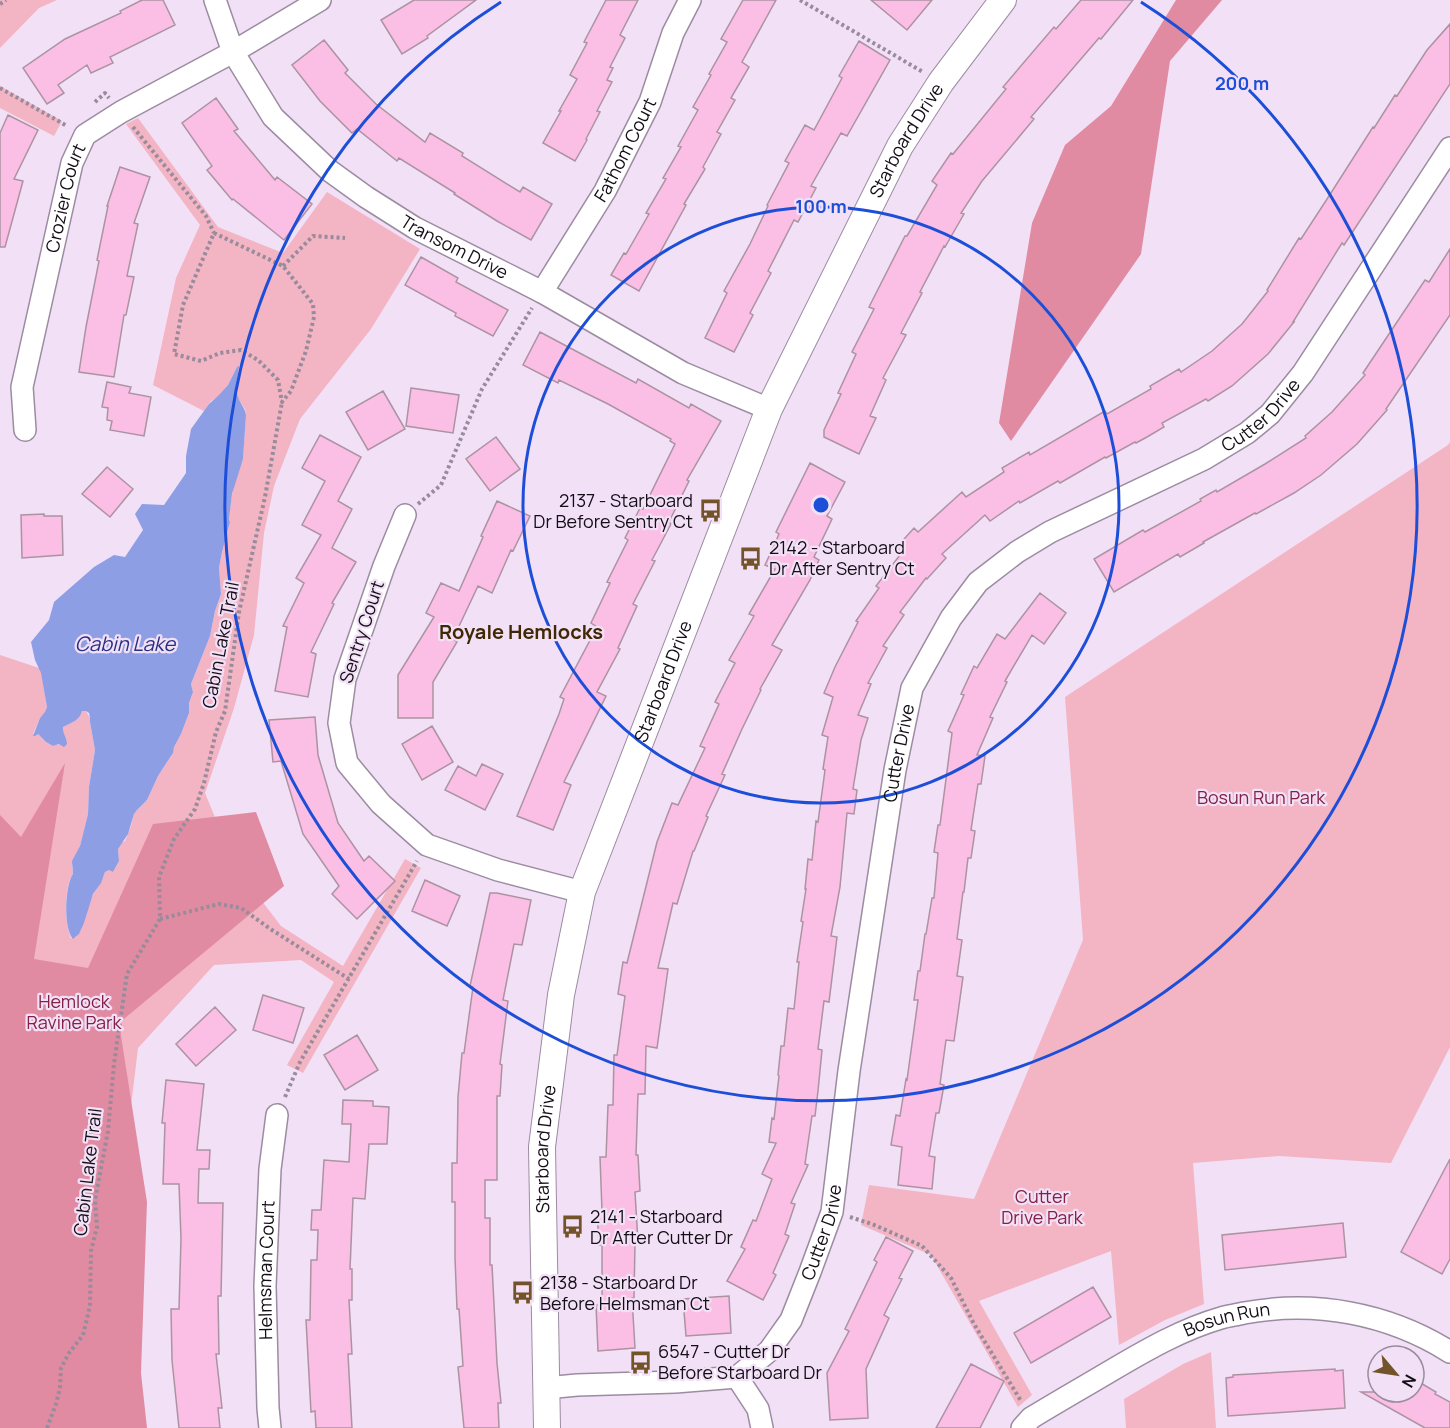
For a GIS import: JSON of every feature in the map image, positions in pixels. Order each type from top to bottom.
[{"type":"street","name":"Transom Drive","points":[[215,0],[233,52],[273,117],[330,171],[415,228],[542,292],[683,372],[769,409]]},
{"type":"street","name":"Crozier Court","points":[[25,430],[22,387],[72,163],[85,135],[121,112],[233,52],[320,0]]},
{"type":"street","name":"Fathom Court","points":[[542,292],[605,192],[650,102],[673,33],[690,0]]},
{"type":"street","name":"Starboard Drive","points":[[547,1428],[542,1147],[561,995],[582,892],[769,409],[900,146],[941,82],[1003,0]]},
{"type":"street","name":"Cutter Drive","points":[[736,1377],[769,1351],[791,1320],[832,1212],[849,1071],[895,770],[912,688],[951,618],[978,582],[1017,552],[1050,532],[1204,459],[1247,433],[1270,414],[1303,373],[1450,148]]},
{"type":"street","name":"Sentry Court","points":[[405,515],[380,577],[345,679],[339,723],[347,763],[381,804],[427,845],[498,870],[582,892]]},
{"type":"street","name":"Helmsman Court","points":[[270,1428],[265,1286],[270,1170],[278,1115]]},
{"type":"street","name":"Bosun Run","points":[[1027,1423],[1143,1352],[1188,1330],[1222,1317],[1264,1309],[1303,1307],[1343,1311],[1372,1318],[1447,1343]]},
{"type":"street","points":[[546,1388],[736,1377],[758,1409],[762,1428]]},
{"type":"path","points":[[0,4],[6,0]]},
{"type":"path","points":[[800,0],[941,82]]},
{"type":"path","name":"Cabin Lake Trail","points":[[47,1428],[60,1388],[61,1368],[83,1335],[90,1306],[91,1251],[97,1227],[95,1200],[108,1131],[114,1064],[128,974],[160,919],[159,877],[174,840],[195,809],[204,783],[216,732],[225,711],[240,612],[266,497],[282,402],[278,380],[258,360],[241,350],[220,353],[201,361],[174,354],[183,305],[214,233],[283,266],[313,304],[314,317],[306,351],[291,391],[282,402]]},
{"type":"path","points":[[283,266],[313,236],[345,238]]},
{"type":"path","points":[[405,515],[441,485],[482,389],[542,292]]},
{"type":"path","points":[[278,1115],[300,1062],[427,845]]},
{"type":"path","points":[[160,919],[219,904],[241,908],[349,979]]},
{"type":"path","points":[[832,1212],[872,1224],[922,1246],[951,1278],[1027,1423]]},
{"type":"green space","points":[[0,0],[57,0],[39,8],[0,48]]},
{"type":"green space","points":[[1176,0],[1222,0],[1170,61],[1141,254],[1011,441],[999,423],[1032,223],[1065,145],[1111,106]]},
{"type":"green space","points":[[0,86],[62,121],[54,136],[0,108]]},
{"type":"green space","name":"Hemlock Ravine Park","points":[[138,118],[218,227],[283,253],[327,192],[420,249],[371,329],[300,419],[274,486],[264,533],[254,635],[234,708],[205,793],[235,866],[281,926],[343,966],[405,859],[421,868],[303,1073],[287,1065],[334,982],[301,960],[214,965],[138,1048],[128,1131],[0,1428],[0,655],[41,670],[47,707],[33,734],[38,734],[53,746],[60,744],[63,727],[77,719],[82,711],[86,711],[90,718],[95,750],[89,787],[88,814],[72,866],[73,874],[67,896],[66,915],[69,932],[71,938],[76,937],[82,927],[91,898],[105,872],[109,870],[113,872],[119,861],[118,849],[125,841],[134,814],[147,800],[158,776],[172,755],[189,713],[189,703],[193,692],[191,684],[210,636],[221,594],[219,568],[230,522],[234,484],[243,459],[246,415],[238,398],[237,367],[228,385],[204,411],[153,385],[176,278],[200,225],[126,124]]},
{"type":"green space","name":"Bosun Run Park","points":[[1450,442],[1450,1047],[1391,1163],[1279,1156],[1193,1163],[1204,1304],[1165,1320],[1119,1345],[1111,1251],[979,1301],[1032,1395],[1018,1407],[931,1255],[861,1225],[869,1185],[974,1199],[1083,940],[1065,697]]},
{"type":"green space","points":[[65,763],[34,959],[88,968],[153,824],[256,812],[284,886],[119,1023],[147,1202],[141,1373],[147,1428],[0,1428],[0,815],[21,837]]},
{"type":"green space","points":[[1211,1352],[1216,1428],[1126,1428],[1124,1399],[1183,1364]]},
{"type":"water","name":"Cabin Lake","points":[[239,366],[237,394],[246,415],[243,459],[232,494],[230,522],[219,568],[221,594],[210,636],[191,684],[193,692],[189,703],[189,713],[173,753],[158,776],[147,800],[134,814],[128,834],[118,849],[119,861],[113,872],[109,870],[105,872],[93,894],[79,934],[73,939],[66,917],[68,887],[73,874],[72,861],[80,846],[88,814],[89,787],[95,750],[89,713],[86,711],[82,711],[77,719],[63,727],[67,744],[64,747],[59,744],[53,746],[38,734],[33,736],[47,707],[41,673],[31,642],[49,620],[54,602],[94,567],[114,555],[125,557],[143,530],[135,514],[142,504],[164,505],[186,473],[186,456],[191,429],[209,404],[228,385]]},
{"type":"building","points":[[142,0],[163,0],[175,25],[110,57],[113,63],[91,73],[87,65],[58,85],[64,93],[47,104],[23,68],[65,39],[121,13],[120,11]]},
{"type":"building","points":[[414,0],[476,0],[427,36],[428,38],[402,54],[381,20]]},
{"type":"building","points":[[606,0],[638,0],[620,35],[625,38],[610,67],[613,68],[607,80],[612,82],[597,111],[600,112],[587,140],[575,161],[543,143],[577,79],[570,75]]},
{"type":"building","points":[[743,0],[776,0],[742,62],[749,67],[731,98],[735,100],[717,132],[721,134],[703,167],[705,169],[684,204],[686,205],[639,291],[611,275],[649,214],[646,213],[666,179],[663,178],[681,147],[678,146],[698,110],[693,107],[727,42],[721,39]]},
{"type":"building","points":[[871,0],[932,0],[907,30]]},
{"type":"building","points":[[1081,0],[1133,0],[1031,117],[1034,119],[982,181],[961,213],[964,214],[944,246],[901,333],[906,335],[883,378],[886,380],[870,416],[876,418],[859,454],[824,437],[824,430],[841,394],[838,393],[856,354],[852,352],[874,309],[869,307],[905,236],[937,185],[932,181],[951,153],[953,154],[1006,89],[1003,87],[1054,27],[1056,29]]},
{"type":"building","points":[[1450,24],[1450,84],[1344,245],[1342,243],[1294,322],[1268,354],[1232,386],[1208,401],[1206,399],[1162,423],[1164,427],[1147,437],[1105,457],[1060,483],[1058,481],[1020,503],[1019,501],[990,521],[985,515],[942,554],[946,558],[926,578],[900,612],[904,615],[883,646],[887,648],[868,683],[871,684],[858,715],[868,718],[861,740],[853,789],[857,790],[854,814],[847,813],[840,887],[831,936],[837,937],[829,1002],[824,1001],[818,1049],[822,1050],[818,1091],[805,1164],[808,1165],[791,1203],[795,1204],[785,1234],[789,1236],[773,1273],[776,1275],[763,1300],[727,1281],[745,1249],[741,1247],[753,1220],[756,1221],[772,1179],[762,1174],[776,1143],[769,1142],[772,1118],[774,1119],[781,1046],[784,1046],[788,1008],[794,1009],[808,859],[812,860],[825,770],[823,769],[828,737],[822,735],[833,697],[824,693],[858,622],[856,621],[879,588],[876,586],[900,555],[895,549],[914,528],[918,532],[962,492],[966,497],[1004,472],[1002,468],[1029,452],[1030,455],[1105,411],[1107,414],[1151,389],[1150,386],[1179,369],[1181,372],[1212,351],[1242,324],[1268,291],[1299,238],[1301,239],[1395,95],[1397,96],[1427,50]]},
{"type":"building","points":[[324,40],[348,70],[345,73],[376,104],[425,142],[430,133],[520,192],[523,187],[552,204],[531,240],[497,221],[399,158],[397,161],[357,129],[352,133],[320,101],[292,65]]},
{"type":"building","points":[[859,41],[890,60],[847,136],[841,133],[811,186],[816,188],[798,222],[794,220],[768,271],[771,273],[750,313],[753,315],[734,352],[705,338],[727,293],[724,291],[750,244],[789,163],[785,161],[805,125],[814,130],[842,78],[839,76]]},
{"type":"building","points":[[216,98],[238,129],[234,131],[275,180],[277,177],[312,204],[284,240],[232,200],[207,170],[212,166],[182,123]]},
{"type":"building","points":[[8,115],[38,130],[14,179],[23,181],[5,247],[0,247],[0,133]]},
{"type":"building","points":[[120,167],[150,177],[134,223],[138,224],[127,276],[134,277],[126,315],[124,315],[114,377],[79,372],[107,206]]},
{"type":"building","points":[[1450,249],[1450,315],[1387,410],[1357,444],[1321,475],[1294,493],[1203,542],[1180,557],[1178,554],[1114,592],[1094,559],[1143,530],[1145,532],[1201,501],[1200,499],[1216,490],[1217,492],[1306,438],[1305,436],[1332,412],[1365,375],[1363,373],[1425,280],[1429,282]]},
{"type":"building","points":[[421,257],[458,278],[456,282],[508,310],[493,336],[405,285]]},
{"type":"building","points":[[540,332],[636,383],[638,379],[689,408],[691,404],[721,421],[687,480],[689,481],[669,522],[671,524],[652,560],[655,561],[633,604],[637,606],[618,648],[620,649],[597,692],[606,696],[564,782],[571,785],[553,830],[517,816],[559,714],[564,699],[560,697],[597,627],[591,623],[610,583],[607,582],[628,540],[625,538],[640,508],[643,509],[675,444],[670,441],[671,439],[608,404],[523,365]]},
{"type":"building","points":[[107,382],[131,387],[129,393],[151,397],[144,436],[110,430],[112,421],[107,420],[108,408],[102,407]]},
{"type":"building","points":[[411,388],[459,395],[453,433],[406,426]]},
{"type":"building","points":[[383,391],[405,429],[368,450],[346,412]]},
{"type":"building","points":[[320,435],[361,457],[338,501],[352,509],[332,548],[356,562],[332,603],[334,604],[311,652],[316,654],[308,697],[275,691],[287,627],[283,626],[304,583],[296,578],[321,535],[302,525],[325,481],[302,468]]},
{"type":"building","points":[[496,437],[520,469],[490,491],[466,459]]},
{"type":"building","points":[[810,463],[845,482],[827,516],[832,519],[814,557],[819,560],[810,580],[772,645],[782,650],[760,689],[722,774],[725,775],[706,816],[708,817],[693,851],[677,904],[673,903],[658,968],[668,969],[657,1048],[646,1046],[645,1094],[638,1094],[636,1155],[638,1155],[640,1191],[635,1192],[638,1242],[635,1243],[634,1298],[632,1298],[635,1348],[598,1351],[596,1305],[602,1305],[602,1245],[599,1245],[597,1211],[602,1211],[600,1157],[606,1157],[608,1105],[613,1105],[614,1055],[617,1055],[625,996],[618,994],[623,962],[627,963],[657,842],[672,803],[678,805],[705,748],[700,746],[719,704],[715,702],[735,663],[729,660],[754,616],[749,614],[775,569],[765,565],[779,534],[776,532]]},
{"type":"building","points":[[107,467],[133,489],[110,517],[82,494]]},
{"type":"building","points":[[497,501],[530,516],[513,551],[511,550],[492,593],[478,586],[453,639],[457,642],[433,682],[433,718],[398,718],[398,675],[434,617],[426,613],[441,583],[459,591]]},
{"type":"building","points":[[44,514],[44,516],[62,516],[63,555],[22,558],[21,515]]},
{"type":"building","points":[[1040,593],[1066,613],[1044,644],[1032,635],[1005,681],[1007,682],[990,717],[993,718],[977,755],[985,756],[981,784],[978,784],[971,830],[975,831],[971,858],[968,858],[957,939],[962,940],[957,976],[963,977],[954,1041],[946,1040],[940,1084],[944,1085],[939,1113],[936,1113],[929,1156],[935,1157],[932,1189],[898,1185],[902,1147],[891,1145],[896,1115],[900,1116],[907,1080],[918,1000],[914,1000],[918,971],[920,971],[932,898],[934,898],[938,853],[934,852],[938,825],[940,825],[952,733],[948,731],[974,666],[977,668],[997,634],[1005,639]]},
{"type":"building","points":[[315,717],[318,755],[338,823],[364,861],[369,856],[395,881],[357,919],[332,894],[339,886],[303,834],[281,761],[273,762],[269,720]]},
{"type":"building","points":[[432,726],[453,762],[422,780],[402,744]]},
{"type":"building","points":[[482,764],[503,774],[485,810],[445,790],[458,766],[476,776]]},
{"type":"building","points":[[425,880],[460,896],[447,926],[412,911]]},
{"type":"building","points":[[490,893],[531,900],[522,945],[514,944],[503,1000],[508,1001],[500,1064],[502,1065],[500,1096],[497,1096],[497,1180],[485,1180],[485,1218],[490,1218],[490,1265],[492,1265],[501,1403],[498,1403],[499,1428],[464,1428],[458,1367],[463,1366],[459,1309],[457,1309],[452,1163],[457,1163],[458,1097],[462,1053],[464,1053],[473,987],[470,986]]},
{"type":"building","points":[[263,995],[304,1008],[293,1043],[253,1030]]},
{"type":"building","points":[[215,1007],[236,1030],[196,1066],[176,1044]]},
{"type":"building","points":[[357,1035],[378,1070],[345,1090],[324,1055]]},
{"type":"building","points":[[166,1080],[204,1084],[197,1150],[210,1150],[209,1169],[199,1169],[198,1203],[223,1203],[221,1296],[218,1296],[219,1354],[216,1354],[222,1408],[218,1408],[220,1428],[179,1428],[172,1360],[171,1309],[179,1309],[181,1239],[179,1184],[163,1184],[165,1123],[162,1123]]},
{"type":"building","points":[[343,1100],[373,1101],[373,1106],[389,1107],[387,1144],[369,1144],[365,1199],[353,1198],[350,1269],[352,1269],[352,1300],[349,1300],[352,1354],[348,1354],[352,1428],[316,1428],[315,1411],[311,1412],[306,1320],[310,1320],[311,1260],[317,1260],[318,1230],[311,1230],[312,1210],[321,1210],[324,1160],[349,1162],[351,1124],[342,1124]]},
{"type":"building","points":[[1450,1159],[1450,1259],[1442,1274],[1401,1252]]},
{"type":"building","points":[[1343,1223],[1346,1257],[1225,1270],[1222,1235]]},
{"type":"building","points":[[886,1237],[913,1251],[884,1315],[889,1318],[866,1369],[868,1418],[830,1420],[827,1373],[849,1331],[845,1329],[877,1262],[874,1260]]},
{"type":"building","points":[[1093,1287],[1111,1317],[1031,1363],[1014,1333]]},
{"type":"building","points":[[729,1296],[731,1333],[686,1336],[683,1299]]},
{"type":"building","points":[[971,1364],[1004,1381],[980,1428],[936,1428]]},
{"type":"building","points":[[1335,1369],[1335,1371],[1343,1370],[1345,1408],[1228,1416],[1226,1378],[1233,1377],[1233,1375]]},
{"type":"building","points":[[1426,1386],[1450,1402],[1450,1428],[1425,1428],[1382,1404],[1426,1404]]},
{"type":"place","name":"2137 - Starboard Dr Before Sentry Ct","points":[[711,511]]},
{"type":"place","name":"2142 - Starboard Dr After Sentry Ct","points":[[751,558]]},
{"type":"place","name":"2141 - Starboard Dr After Cutter Dr","points":[[572,1227]]},
{"type":"place","name":"2138 - Starboard Dr Before Helmsman Ct","points":[[522,1293]]},
{"type":"place","name":"6547 - Cutter Dr Before Starboard Dr","points":[[640,1362]]},
{"type":"district","name":"Royale Hemlocks","points":[[521,632]]},
{"type":"park label","name":"Cutter Drive Park","points":[[1042,1207]]}]
